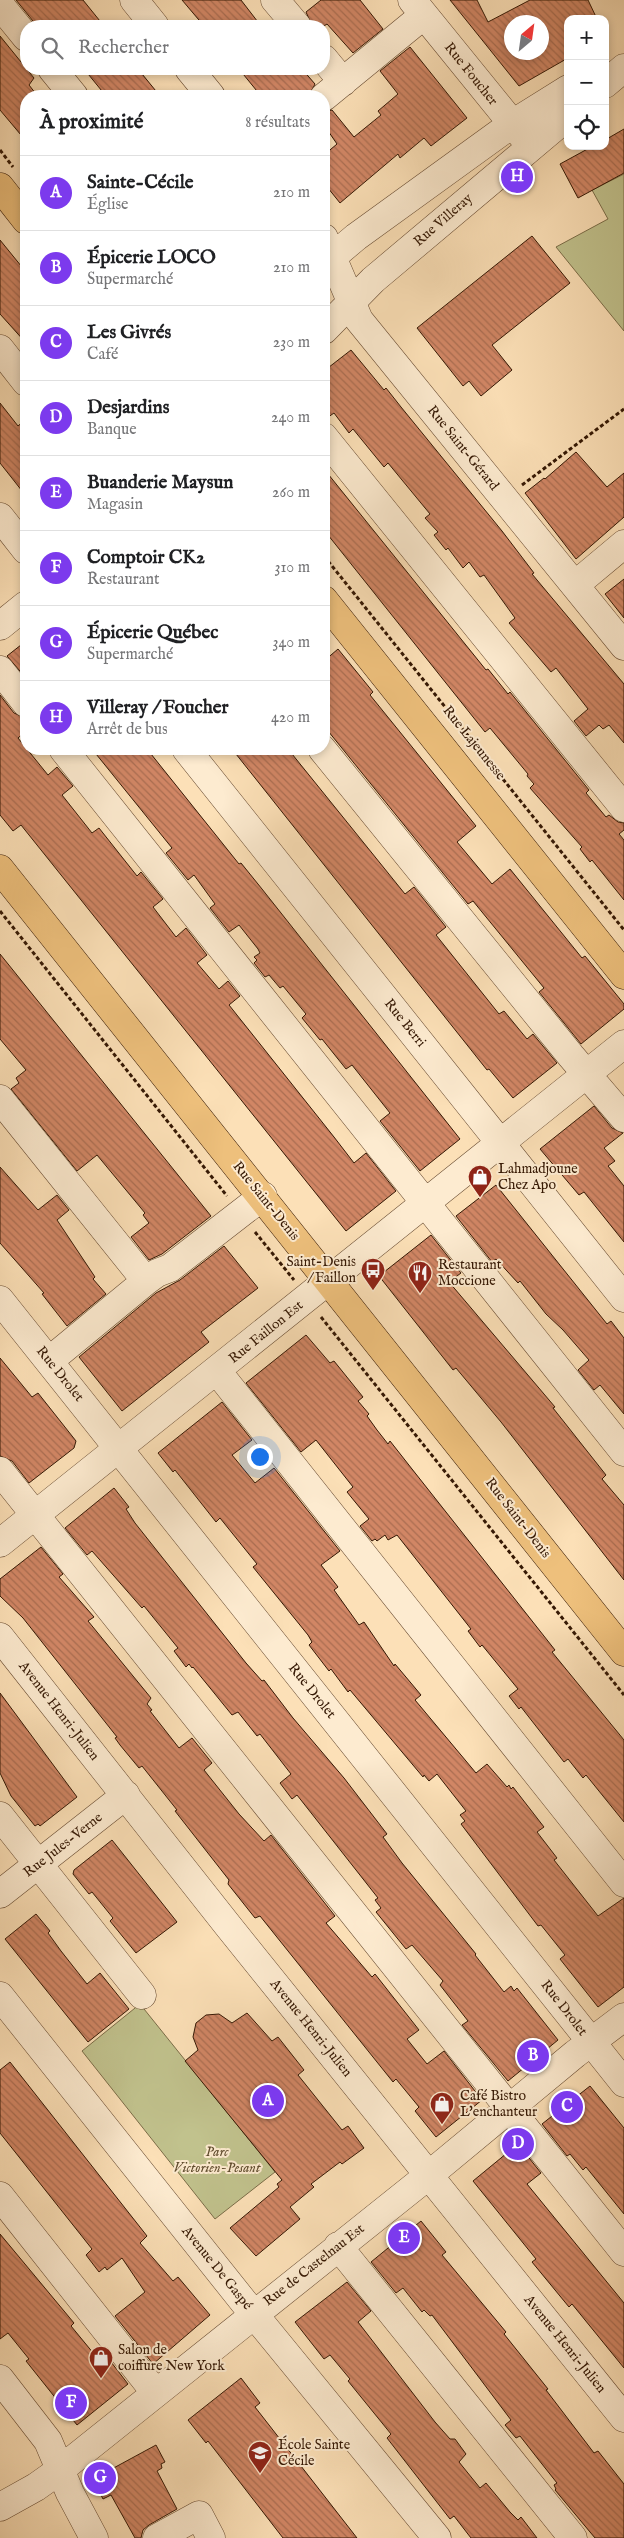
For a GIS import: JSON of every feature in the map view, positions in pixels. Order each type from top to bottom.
[{"type":"main road","points":[[0,188],[20,213]]},
{"type":"main road","name":"Rue Lajeunesse","points":[[330,608],[624,975]]},
{"type":"main road","name":"Rue Saint-Denis","points":[[0,869],[330,1280],[624,1652]]},
{"type":"street","points":[[134,0],[150,20]]},
{"type":"street","points":[[276,0],[292,20]]},
{"type":"street","points":[[0,5],[20,30]]},
{"type":"street","points":[[329,75],[333,90],[418,8]]},
{"type":"street","name":"Rue Foucher","points":[[418,8],[531,147]]},
{"type":"street","points":[[609,68],[624,61]]},
{"type":"street","points":[[609,81],[624,68]]},
{"type":"street","points":[[57,75],[69,90]]},
{"type":"street","points":[[194,75],[206,90]]},
{"type":"street","points":[[330,251],[356,237],[512,124],[564,92]]},
{"type":"street","name":"Rue Villeray","points":[[330,324],[373,280],[564,119]]},
{"type":"street","name":"Rue Saint-Gérard","points":[[330,259],[359,320],[624,646]]},
{"type":"street","points":[[0,349],[20,374]]},
{"type":"street","points":[[330,444],[624,808]]},
{"type":"street","points":[[0,517],[20,542]]},
{"type":"street","points":[[575,585],[624,544]]},
{"type":"street","points":[[0,626],[20,610]]},
{"type":"street","points":[[0,670],[20,695]]},
{"type":"street","points":[[68,755],[624,1452]]},
{"type":"street","name":"Rue Berri","points":[[191,755],[624,1298]]},
{"type":"street","points":[[327,755],[624,1118]]},
{"type":"street","name":"Rue Faillon Est","points":[[0,1543],[624,1044]]},
{"type":"street","points":[[0,1099],[146,1281]]},
{"type":"street","points":[[49,1361],[146,1281],[170,1268],[263,1196]]},
{"type":"street","name":"Rue Drolet","points":[[0,1300],[624,2083]]},
{"type":"street","points":[[217,1370],[624,1883]]},
{"type":"street","points":[[0,1471],[624,2252]]},
{"type":"street","name":"Avenue Henri-Julien","points":[[0,1637],[624,2418]]},
{"type":"street","name":"Rue Jules-Verne","points":[[0,1894],[126,1795]]},
{"type":"street","points":[[0,1816],[142,1995]]},
{"type":"street","name":"Avenue De Gaspé","points":[[0,1996],[253,2314],[437,2538]]},
{"type":"street","name":"Rue de Castelnau Est","points":[[0,2507],[36,2487],[60,2470],[429,2175],[508,2108],[624,2017]]},
{"type":"street","points":[[0,2196],[156,2392]]},
{"type":"street","points":[[338,2246],[573,2538]]},
{"type":"street","points":[[0,2379],[48,2441],[60,2470],[94,2538]]},
{"type":"street","points":[[157,2538],[199,2515],[212,2538]]},
{"type":"path","points":[[515,490],[624,409]]},
{"type":"path","name":"Rue Lajeunesse","points":[[330,563],[624,930]]},
{"type":"path","name":"Rue Saint-Denis","points":[[0,911],[289,1274]]},
{"type":"path","name":"Rue Saint-Denis","points":[[320,1314],[624,1695]]},
{"type":"green space","points":[[624,174],[624,331],[556,247],[608,219],[592,190]]},
{"type":"green space","name":"Parc Victorien-Pesant","points":[[140,2004],[275,2172],[215,2219],[82,2051]]},
{"type":"building","points":[[16,0],[83,0],[99,20],[32,20]]},
{"type":"building","points":[[182,0],[241,0],[256,20],[199,20]]},
{"type":"building","points":[[321,0],[360,0],[383,29],[353,53],[330,27],[330,20],[309,20],[306,12]]},
{"type":"building","points":[[450,0],[477,0],[488,22],[530,0],[588,0],[595,15],[564,15],[564,60],[519,86]]},
{"type":"building","points":[[0,36],[20,61],[20,75],[32,75],[34,78],[29,85],[33,90],[20,90],[20,134],[0,110]]},
{"type":"building","points":[[410,47],[467,118],[431,146],[424,138],[400,158],[398,154],[340,203],[330,190],[330,150],[337,144],[330,134],[330,110],[332,110],[354,137],[381,115],[378,111],[398,94],[380,71]]},
{"type":"building","points":[[89,75],[143,75],[155,90],[101,90]]},
{"type":"building","points":[[244,75],[307,75],[315,84],[312,90],[256,90]]},
{"type":"building","points":[[624,129],[624,173],[578,198],[560,164],[586,150],[609,150],[609,138]]},
{"type":"building","points":[[532,236],[570,283],[492,345],[512,370],[481,396],[469,381],[463,386],[417,328]]},
{"type":"building","points":[[0,240],[20,265],[20,336],[0,314]]},
{"type":"building","points":[[351,350],[384,390],[386,388],[502,531],[534,573],[532,574],[624,684],[624,743],[609,725],[603,729],[599,725],[586,736],[574,721],[588,709],[556,668],[551,672],[509,623],[515,618],[484,575],[480,577],[469,562],[463,568],[448,548],[446,550],[434,535],[438,532],[425,518],[430,514],[388,463],[384,467],[353,429],[349,433],[334,413],[330,416],[330,366]]},
{"type":"building","points":[[0,403],[18,426],[20,424],[20,488],[0,463]]},
{"type":"building","points":[[576,452],[607,487],[624,473],[624,517],[576,559],[525,493],[545,479]]},
{"type":"building","points":[[330,476],[486,670],[488,669],[508,694],[510,692],[589,790],[586,793],[606,817],[609,815],[618,822],[624,823],[624,830],[619,834],[624,840],[624,900],[592,860],[590,862],[580,849],[582,847],[530,788],[534,784],[527,776],[528,774],[490,728],[485,732],[330,538]]},
{"type":"building","points":[[624,579],[624,618],[605,594]]},
{"type":"building","points":[[20,646],[20,671],[7,656]]},
{"type":"building","points":[[338,649],[373,692],[370,695],[476,826],[457,842],[492,884],[510,869],[582,958],[585,956],[624,1004],[624,1009],[581,1044],[539,992],[544,988],[473,901],[468,904],[330,733],[330,656]]},
{"type":"building","points":[[0,695],[14,713],[20,716],[20,736],[18,738],[20,740],[20,755],[32,755],[48,775],[57,767],[73,786],[62,795],[92,833],[99,828],[137,876],[141,872],[163,899],[153,907],[176,937],[186,928],[207,955],[197,963],[219,989],[228,981],[240,996],[229,1005],[354,1163],[366,1153],[396,1191],[346,1231],[21,825],[13,831],[0,815]]},
{"type":"building","points":[[97,755],[152,755],[239,864],[241,863],[262,889],[460,1139],[420,1171],[380,1121],[390,1113],[352,1065],[346,1069],[322,1039],[320,1040],[302,1018],[306,1014],[283,986],[280,988],[269,975],[265,977],[254,963],[257,960],[254,957],[260,953],[258,949],[239,925],[229,932],[210,908],[215,904],[194,875],[188,880],[166,853],[172,848]]},
{"type":"building","points":[[237,755],[293,755],[405,894],[414,887],[446,927],[436,935],[499,1014],[504,1011],[527,1039],[533,1034],[557,1063],[513,1098],[489,1069],[487,1070]]},
{"type":"building","points":[[0,954],[211,1216],[162,1254],[149,1260],[131,1237],[149,1223],[143,1215],[145,1213],[97,1155],[77,1171],[11,1089],[19,1083],[16,1078],[26,1070],[0,1039]]},
{"type":"building","points":[[594,1106],[612,1128],[623,1133],[604,1148],[615,1161],[608,1166],[624,1186],[624,1242],[584,1192],[579,1195],[540,1149]]},
{"type":"building","points":[[0,1167],[38,1210],[57,1195],[69,1210],[57,1220],[95,1277],[93,1279],[106,1294],[67,1326],[42,1294],[44,1293],[0,1243]]},
{"type":"building","points":[[496,1185],[607,1324],[611,1321],[624,1338],[624,1414],[600,1385],[594,1390],[578,1370],[589,1360],[546,1314],[520,1281],[518,1283],[496,1259],[492,1262],[456,1216]]},
{"type":"building","points":[[431,1235],[461,1273],[449,1282],[555,1407],[553,1408],[606,1475],[602,1479],[624,1505],[624,1580],[501,1422],[456,1368],[453,1370],[379,1276]]},
{"type":"building","points":[[224,1246],[258,1288],[201,1332],[209,1342],[122,1411],[79,1357],[156,1293],[180,1280]]},
{"type":"building","points":[[306,1335],[330,1363],[334,1361],[363,1397],[358,1401],[369,1414],[367,1416],[377,1430],[388,1444],[390,1441],[555,1650],[552,1652],[624,1740],[624,1822],[586,1775],[583,1778],[568,1759],[564,1762],[521,1707],[519,1709],[509,1696],[518,1689],[482,1645],[480,1647],[468,1631],[471,1629],[397,1535],[388,1540],[385,1535],[377,1541],[375,1539],[372,1541],[360,1526],[369,1519],[347,1492],[353,1487],[316,1440],[301,1452],[246,1383]]},
{"type":"building","points":[[0,1358],[32,1397],[38,1393],[76,1441],[74,1448],[29,1483],[12,1461],[0,1456]]},
{"type":"building","points":[[222,1402],[252,1440],[232,1455],[255,1483],[274,1468],[340,1551],[321,1565],[338,1587],[334,1590],[359,1625],[364,1622],[394,1666],[395,1664],[421,1695],[415,1700],[476,1773],[487,1764],[507,1787],[509,1785],[511,1789],[513,1787],[544,1827],[537,1832],[557,1858],[554,1860],[598,1916],[624,1898],[624,1987],[598,2007],[560,1959],[565,1955],[541,1925],[538,1926],[461,1824],[465,1821],[460,1815],[466,1811],[437,1774],[429,1781],[424,1775],[423,1777],[350,1690],[348,1692],[331,1669],[329,1671],[309,1645],[312,1642],[308,1635],[253,1567],[257,1564],[220,1518],[216,1522],[175,1470],[173,1472],[158,1453]]},
{"type":"building","points":[[114,1488],[129,1507],[126,1509],[135,1523],[246,1663],[262,1681],[264,1680],[293,1718],[344,1778],[387,1834],[383,1837],[402,1863],[476,1954],[504,1992],[511,1986],[514,1991],[517,1988],[558,2040],[508,2081],[462,2025],[468,2021],[440,1985],[443,1981],[412,1945],[406,1949],[376,1912],[381,1908],[375,1900],[378,1898],[297,1795],[292,1799],[280,1783],[291,1774],[260,1734],[257,1736],[238,1712],[232,1715],[193,1667],[189,1664],[186,1667],[174,1651],[178,1648],[144,1606],[142,1608],[92,1551],[87,1555],[65,1528]]},
{"type":"building","points":[[41,1547],[63,1574],[59,1577],[94,1617],[88,1621],[151,1698],[147,1704],[152,1710],[150,1711],[179,1748],[192,1738],[212,1763],[204,1770],[239,1814],[264,1841],[271,1835],[335,1916],[326,1923],[372,1977],[375,1974],[419,2030],[407,2039],[427,2064],[444,2051],[482,2100],[436,2137],[415,2111],[419,2107],[396,2079],[393,2082],[260,1916],[255,1918],[228,1884],[229,1880],[175,1811],[177,1810],[142,1766],[139,1768],[120,1745],[115,1738],[117,1737],[23,1618],[0,1596],[0,1579]]},
{"type":"building","points":[[0,1693],[77,1797],[40,1826],[38,1824],[35,1826],[11,1796],[0,1773]]},
{"type":"building","points":[[112,1840],[177,1922],[136,1953],[110,1921],[113,1918],[92,1892],[89,1894],[73,1874],[74,1870]]},
{"type":"building","points":[[36,1914],[50,1931],[48,1933],[61,1951],[87,1984],[100,1973],[129,2009],[88,2042],[5,1939]]},
{"type":"building","points":[[247,2013],[272,2041],[278,2037],[304,2070],[298,2075],[342,2130],[348,2126],[364,2148],[342,2164],[340,2162],[311,2184],[314,2187],[290,2207],[300,2219],[256,2256],[230,2228],[279,2187],[277,2184],[282,2180],[185,2061],[198,2050],[193,2037],[196,2023],[206,2015],[219,2014],[232,2023]]},
{"type":"building","points":[[10,2062],[147,2236],[140,2243],[173,2281],[178,2277],[210,2315],[153,2364],[115,2316],[145,2292],[122,2258],[107,2270],[105,2267],[99,2272],[86,2255],[92,2249],[0,2133],[0,2070]]},
{"type":"building","points":[[590,2086],[624,2128],[624,2214],[586,2167],[583,2170],[570,2154],[567,2156],[542,2124]]},
{"type":"building","points":[[518,2144],[541,2173],[527,2184],[624,2303],[624,2368],[572,2304],[569,2307],[532,2262],[536,2259],[473,2181]]},
{"type":"building","points":[[421,2221],[446,2252],[442,2255],[506,2332],[504,2334],[548,2389],[546,2390],[594,2453],[598,2451],[624,2484],[624,2538],[595,2538],[555,2490],[554,2485],[557,2483],[520,2436],[516,2438],[505,2425],[511,2420],[432,2315],[430,2316],[424,2310],[422,2312],[403,2288],[396,2293],[371,2262]]},
{"type":"building","points":[[0,2234],[74,2323],[71,2326],[94,2354],[101,2349],[128,2384],[77,2425],[26,2361],[29,2359],[8,2333],[0,2339]]},
{"type":"building","points":[[347,2282],[371,2311],[358,2322],[435,2422],[450,2439],[455,2439],[466,2454],[459,2462],[480,2488],[486,2483],[518,2520],[521,2517],[537,2538],[471,2538],[454,2516],[450,2519],[387,2438],[391,2434],[348,2381],[350,2379],[330,2355],[324,2359],[295,2322]]},
{"type":"building","points":[[241,2378],[260,2403],[255,2407],[357,2538],[283,2538],[208,2441],[206,2443],[188,2420]]},
{"type":"building","points":[[156,2445],[165,2462],[161,2464],[162,2468],[157,2471],[177,2509],[149,2525],[143,2530],[141,2538],[135,2538],[111,2495],[103,2499],[95,2483],[97,2477]]},
{"type":"place","name":"Villeray / Foucher","points":[[517,177]]},
{"type":"place","name":"Lahmadjoune Chez Apo","points":[[480,1198]]},
{"type":"place","name":"Saint-Denis / Faillon","points":[[373,1291]]},
{"type":"place","name":"Restaurant Moccione","points":[[420,1294]]},
{"type":"place","name":"Épicerie LOCO","points":[[533,2056]]},
{"type":"place","name":"Sainte-Cécile","points":[[268,2101]]},
{"type":"place","name":"Les Givrés","points":[[567,2107]]},
{"type":"place","name":"Café Bistro L'enchanteur","points":[[442,2125]]},
{"type":"place","name":"Desjardins","points":[[518,2144]]},
{"type":"place","name":"Buanderie Maysun","points":[[404,2238]]},
{"type":"place","name":"Salon de coiffure New York","points":[[101,2379]]},
{"type":"place","name":"Comptoir CK2","points":[[71,2403]]},
{"type":"place","name":"École Sainte Cécile","points":[[260,2474]]},
{"type":"place","name":"Épicerie Québec","points":[[100,2478]]}]
